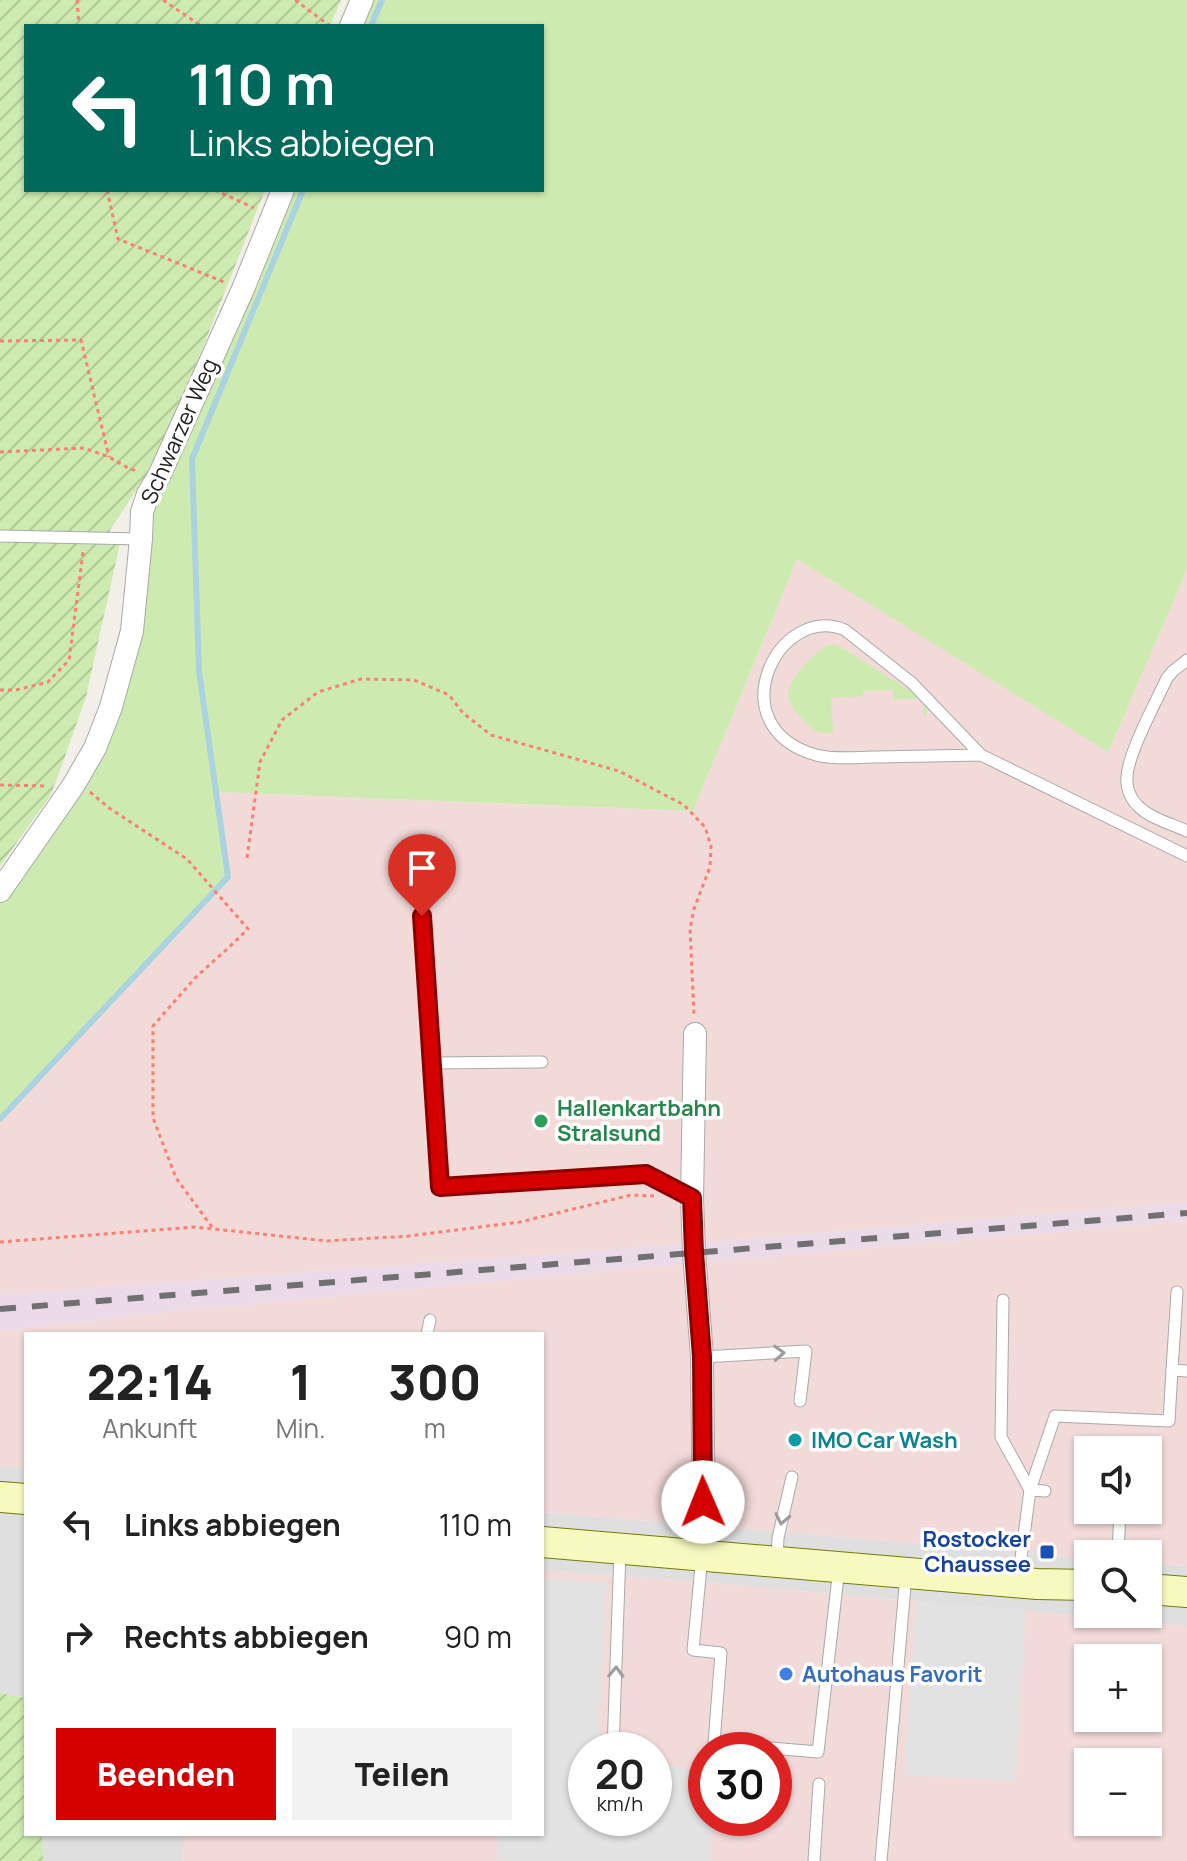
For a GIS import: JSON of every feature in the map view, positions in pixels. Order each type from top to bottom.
[{"type":"main road","points":[[0,1497],[24,1499]]},
{"type":"main road","points":[[544,1542],[1074,1584]]},
{"type":"main road","points":[[1162,1590],[1187,1592]]},
{"type":"street","points":[[352,24],[362,0]]},
{"type":"street","name":"Schwarzer Weg","points":[[0,891],[73,786],[95,748],[111,707],[132,631],[142,512],[148,494],[159,476],[243,289],[282,192]]},
{"type":"street","points":[[695,1034],[692,1198],[702,1357],[702,1556]]},
{"type":"lane","points":[[0,536],[141,539]]},
{"type":"lane","points":[[981,755],[833,758],[809,752],[791,744],[772,725],[763,703],[766,678],[778,653],[796,635],[811,626],[838,627],[912,683],[981,755],[1187,856]]},
{"type":"lane","points":[[1187,660],[1167,678],[1137,745],[1127,775],[1127,786],[1131,797],[1145,812],[1187,831]]},
{"type":"lane","points":[[422,916],[440,1187],[646,1174],[692,1198]]},
{"type":"lane","points":[[432,1063],[542,1062]]},
{"type":"lane","points":[[1018,1582],[1030,1490],[1055,1416],[1169,1421],[1177,1292]]},
{"type":"lane","points":[[1003,1300],[1001,1437],[1030,1490]]},
{"type":"lane","points":[[427,1332],[430,1320]]},
{"type":"lane","points":[[702,1357],[806,1351],[800,1401]]},
{"type":"lane","points":[[1172,1370],[1187,1371]]},
{"type":"lane","points":[[776,1562],[778,1538],[792,1477]]},
{"type":"lane","points":[[1030,1490],[1045,1491]]},
{"type":"lane","points":[[614,1732],[620,1549]]},
{"type":"lane","points":[[702,1556],[693,1650],[721,1653],[714,1743],[803,1751],[818,1752],[839,1567]]},
{"type":"lane","points":[[881,1861],[906,1573]]},
{"type":"lane","points":[[814,1861],[819,1784]]},
{"type":"path","points":[[77,0],[79,24]]},
{"type":"path","points":[[163,0],[198,24]]},
{"type":"path","points":[[295,0],[327,24]]},
{"type":"path","points":[[107,192],[118,239],[243,289]]},
{"type":"path","points":[[219,192],[272,216]]},
{"type":"path","points":[[0,341],[81,340],[109,457]]},
{"type":"path","points":[[0,452],[84,448],[130,469],[159,476]]},
{"type":"path","points":[[0,690],[16,690],[48,682],[69,660],[86,537]]},
{"type":"path","points":[[247,858],[260,762],[282,720],[318,692],[361,679],[414,680],[449,695],[463,713],[491,735],[619,771],[684,805],[705,827],[711,846],[710,867],[690,929],[695,1034]]},
{"type":"path","points":[[0,785],[73,786],[88,790],[109,808],[187,859],[248,929],[196,977],[153,1026],[153,1118],[176,1178],[212,1227]]},
{"type":"path","points":[[0,1242],[195,1227],[327,1241],[409,1236],[520,1222],[631,1195],[692,1198]]},
{"type":"shaded area","points":[[797,559],[1108,751],[1187,570],[1187,1202],[711,1242],[0,1295],[0,1123],[228,877],[216,792],[693,811]]},
{"type":"shaded area","points":[[1187,1202],[1187,1221],[737,1259],[177,1311],[0,1331],[0,1295],[711,1242]]},
{"type":"shaded area","points":[[1187,1221],[1187,1566],[1162,1564],[1162,1540],[1074,1540],[1074,1557],[544,1512],[544,1332],[24,1332],[24,1468],[0,1466],[0,1331],[177,1311],[737,1259]]},
{"type":"shaded area","points":[[0,1466],[24,1468],[24,1698],[0,1693]]},
{"type":"shaded area","points":[[544,1512],[1074,1557],[1074,1616],[544,1570]]},
{"type":"shaded area","points":[[1162,1564],[1187,1566],[1187,1626],[1162,1624]]},
{"type":"shaded area","points":[[544,1570],[1074,1616],[1074,1628],[1162,1628],[1162,1624],[1187,1626],[1187,1861],[183,1861],[185,1836],[544,1836]]},
{"type":"shaded area","points":[[544,1578],[607,1583],[599,1732],[568,1732],[568,1836],[672,1836],[672,1766],[688,1768],[688,1836],[712,1836],[711,1861],[496,1859],[498,1836],[544,1836]]},
{"type":"shaded area","points":[[916,1602],[1026,1609],[1016,1781],[904,1775]]},
{"type":"shaded area","points":[[42,1836],[185,1836],[183,1861],[43,1861]]},
{"type":"green space","points":[[0,0],[341,0],[331,24],[24,24],[24,192],[264,192],[161,453],[110,530],[109,540],[120,543],[86,697],[58,776],[50,796],[0,866]]},
{"type":"green space","points":[[362,0],[1187,0],[1187,570],[1108,752],[797,559],[693,811],[217,792],[228,877],[0,1119],[0,891],[95,748],[141,539],[282,192],[544,192],[544,24],[352,24]]},
{"type":"green space","points":[[830,644],[836,644],[923,699],[928,709],[926,715],[923,702],[919,699],[894,699],[893,690],[863,691],[863,696],[831,698],[833,733],[821,733],[811,727],[792,706],[789,689],[803,666]]},
{"type":"green space","points":[[0,1693],[24,1698],[24,1836],[42,1836],[43,1861],[0,1861]]},
{"type":"waterway","points":[[372,24],[382,0]]},
{"type":"waterway","points":[[0,1119],[228,877],[199,671],[192,459],[302,192]]},
{"type":"railway","points":[[0,1309],[1187,1213]]},
{"type":"place","name":"Hallenkartbahn Stralsund","points":[[541,1121]]},
{"type":"place","name":"IMO Car Wash","points":[[795,1440]]},
{"type":"place","name":"Rostocker Chaussee","points":[[1047,1552]]},
{"type":"place","name":"Autohaus Favorit","points":[[786,1674]]},
{"type":"route","points":[[422,916],[440,1187],[646,1174],[692,1198],[702,1357],[703,1502]]}]
